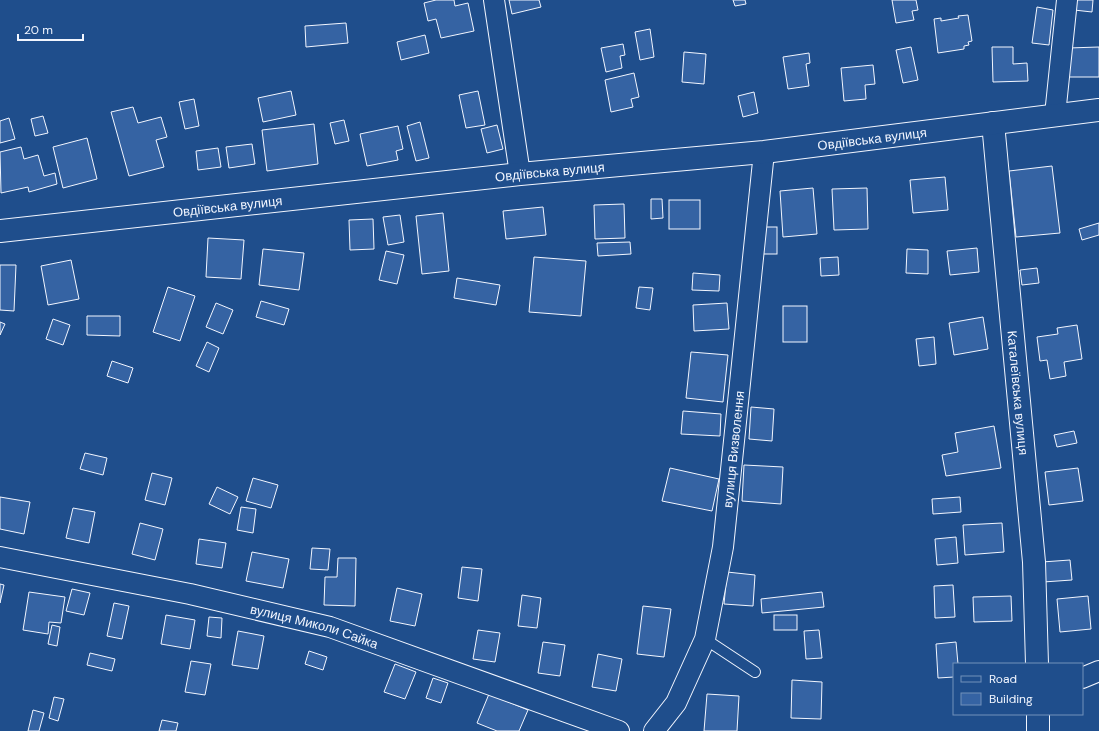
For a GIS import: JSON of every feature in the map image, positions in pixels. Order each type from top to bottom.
[{"type":"main road","name":"Овдіївська вулиця","points":[[0,230],[520,174],[764,152],[1099,110]]},
{"type":"main road","name":"Каталеївська вулиця","points":[[993,123],[1034,562],[1037,663]]},
{"type":"main road","points":[[1038,715],[1038,731]]},
{"type":"street","points":[[494,0],[520,174]]},
{"type":"street","points":[[1056,115],[1066,0]]},
{"type":"street","name":"вулиця Визволення","points":[[654,731],[676,703],[705,639],[723,547],[764,152]]},
{"type":"street","name":"вулиця Миколи Сайка","points":[[0,557],[190,594],[330,627],[619,731]]},
{"type":"street","points":[[1083,678],[1099,671]]},
{"type":"lane","points":[[705,639],[755,672]]},
{"type":"building","points":[[436,0],[454,0],[455,6],[468,3],[474,31],[441,38],[436,19],[428,21],[424,3]]},
{"type":"building","points":[[509,0],[539,0],[541,7],[512,14]]},
{"type":"building","points":[[733,0],[745,0],[746,4],[735,6]]},
{"type":"building","points":[[892,0],[916,0],[918,10],[912,11],[914,20],[896,23]]},
{"type":"building","points":[[1075,0],[1093,0],[1092,12],[1074,10]]},
{"type":"building","points":[[1037,7],[1053,10],[1049,45],[1032,43]]},
{"type":"building","points":[[968,15],[972,41],[968,42],[969,45],[964,46],[964,49],[938,53],[934,19],[941,18],[941,21]]},
{"type":"building","points":[[346,23],[348,43],[306,47],[305,26]]},
{"type":"building","points":[[650,29],[654,57],[640,60],[635,32]]},
{"type":"building","points":[[425,35],[429,53],[401,60],[397,42]]},
{"type":"building","points":[[623,44],[625,55],[620,56],[622,68],[606,72],[601,48]]},
{"type":"building","points":[[911,47],[918,80],[903,83],[896,50]]},
{"type":"building","points":[[992,47],[1013,47],[1013,64],[1027,63],[1028,81],[993,82]]},
{"type":"building","points":[[1099,47],[1099,77],[1069,77],[1068,48]]},
{"type":"building","points":[[684,52],[706,54],[704,84],[682,82]]},
{"type":"building","points":[[809,53],[810,63],[806,64],[809,86],[788,89],[783,57]]},
{"type":"building","points":[[873,65],[875,84],[865,85],[866,99],[844,101],[841,68]]},
{"type":"building","points":[[634,73],[639,97],[631,99],[633,107],[611,112],[605,80]]},
{"type":"building","points":[[291,91],[296,115],[263,122],[258,98]]},
{"type":"building","points":[[478,91],[485,125],[466,128],[459,95]]},
{"type":"building","points":[[754,92],[758,113],[743,117],[738,96]]},
{"type":"building","points":[[194,99],[199,126],[185,129],[179,102]]},
{"type":"building","points":[[133,107],[138,123],[161,117],[167,137],[156,140],[164,167],[129,176],[111,112]]},
{"type":"building","points":[[43,116],[48,133],[35,136],[31,119]]},
{"type":"building","points":[[9,118],[15,139],[0,143],[0,121]]},
{"type":"building","points":[[344,120],[349,141],[335,144],[330,123]]},
{"type":"building","points":[[420,122],[429,158],[416,161],[407,126]]},
{"type":"building","points":[[314,124],[318,164],[267,171],[262,130]]},
{"type":"building","points":[[497,125],[503,149],[487,153],[481,129]]},
{"type":"building","points":[[398,126],[403,149],[396,151],[398,160],[367,166],[360,134]]},
{"type":"building","points":[[87,138],[97,179],[63,188],[53,147]]},
{"type":"building","points":[[252,144],[255,164],[229,168],[226,147]]},
{"type":"building","points":[[21,147],[24,159],[38,155],[44,176],[55,173],[57,184],[29,192],[28,187],[1,193],[0,152]]},
{"type":"building","points":[[218,148],[221,167],[198,170],[196,151]]},
{"type":"building","points":[[1052,166],[1060,233],[1016,237],[1009,171]]},
{"type":"building","points":[[945,177],[948,210],[913,213],[910,180]]},
{"type":"building","points":[[813,188],[817,234],[783,237],[780,191]]},
{"type":"building","points":[[867,188],[868,229],[834,230],[832,189]]},
{"type":"building","points":[[651,199],[662,199],[663,218],[651,219]]},
{"type":"building","points":[[669,200],[700,200],[700,229],[669,229]]},
{"type":"building","points":[[624,204],[625,238],[595,239],[594,205]]},
{"type":"building","points":[[543,207],[546,235],[506,239],[503,211]]},
{"type":"building","points":[[443,213],[449,271],[422,274],[416,216]]},
{"type":"building","points":[[400,215],[404,242],[388,245],[383,217]]},
{"type":"building","points":[[373,219],[374,249],[350,250],[349,220]]},
{"type":"building","points":[[1099,223],[1099,235],[1082,240],[1079,229]]},
{"type":"building","points":[[763,227],[777,227],[777,254],[763,254]]},
{"type":"building","points":[[208,238],[244,240],[241,279],[206,277]]},
{"type":"building","points":[[630,242],[631,254],[598,256],[597,243]]},
{"type":"building","points":[[977,248],[979,272],[950,275],[947,251]]},
{"type":"building","points":[[263,249],[304,253],[299,290],[259,285]]},
{"type":"building","points":[[907,249],[928,250],[928,274],[906,273]]},
{"type":"building","points":[[386,251],[404,255],[397,284],[379,280]]},
{"type":"building","points":[[534,257],[586,261],[581,316],[529,312]]},
{"type":"building","points":[[838,257],[839,275],[821,276],[820,258]]},
{"type":"building","points":[[71,260],[79,299],[48,305],[41,266]]},
{"type":"building","points":[[0,265],[16,265],[14,311],[0,310]]},
{"type":"building","points":[[1037,268],[1039,283],[1022,285],[1020,270]]},
{"type":"building","points":[[693,273],[720,275],[719,291],[692,290]]},
{"type":"building","points":[[457,278],[500,285],[496,305],[454,298]]},
{"type":"building","points":[[168,287],[195,296],[180,341],[153,332]]},
{"type":"building","points":[[639,287],[653,288],[650,310],[636,308]]},
{"type":"building","points":[[261,301],[289,309],[284,325],[256,317]]},
{"type":"building","points":[[216,303],[233,310],[223,334],[206,327]]},
{"type":"building","points":[[727,303],[729,329],[694,331],[693,305]]},
{"type":"building","points":[[783,306],[807,306],[807,342],[783,342]]},
{"type":"building","points":[[87,316],[120,316],[120,336],[87,335]]},
{"type":"building","points":[[983,317],[988,349],[954,355],[949,323]]},
{"type":"building","points":[[53,319],[70,325],[63,345],[46,339]]},
{"type":"building","points":[[0,322],[5,324],[0,335]]},
{"type":"building","points":[[1077,325],[1082,359],[1064,362],[1066,376],[1050,379],[1047,360],[1040,361],[1037,337],[1058,334],[1057,328]]},
{"type":"building","points":[[934,337],[936,364],[919,366],[916,339]]},
{"type":"building","points":[[207,342],[219,348],[209,372],[196,366]]},
{"type":"building","points":[[691,352],[728,355],[723,402],[686,398]]},
{"type":"building","points":[[112,361],[133,368],[128,383],[107,376]]},
{"type":"building","points":[[751,407],[774,409],[772,441],[749,439]]},
{"type":"building","points":[[683,411],[721,414],[720,436],[681,434]]},
{"type":"building","points":[[994,426],[1001,468],[946,476],[942,455],[958,452],[955,433]]},
{"type":"building","points":[[1074,431],[1077,443],[1057,447],[1054,435]]},
{"type":"building","points":[[85,453],[107,458],[103,475],[80,469]]},
{"type":"building","points":[[744,465],[783,467],[781,504],[742,501]]},
{"type":"building","points":[[670,468],[719,479],[712,511],[662,501]]},
{"type":"building","points":[[1078,468],[1083,501],[1049,505],[1045,472]]},
{"type":"building","points":[[152,473],[172,478],[165,505],[145,500]]},
{"type":"building","points":[[253,478],[278,485],[271,508],[246,501]]},
{"type":"building","points":[[217,487],[238,497],[230,514],[209,504]]},
{"type":"building","points":[[0,497],[30,502],[24,534],[0,529]]},
{"type":"building","points":[[960,497],[961,512],[933,514],[932,499]]},
{"type":"building","points":[[241,507],[256,509],[253,533],[237,530]]},
{"type":"building","points":[[73,508],[95,512],[89,543],[66,538]]},
{"type":"building","points":[[140,523],[163,529],[155,560],[132,554]]},
{"type":"building","points":[[1002,523],[1004,552],[965,555],[963,525]]},
{"type":"building","points":[[956,537],[958,563],[937,565],[935,539]]},
{"type":"building","points":[[199,539],[226,543],[222,568],[196,564]]},
{"type":"building","points":[[312,548],[330,549],[328,570],[310,569]]},
{"type":"building","points":[[252,552],[289,559],[283,588],[246,581]]},
{"type":"building","points":[[338,558],[356,558],[355,606],[324,605],[325,577],[337,577]]},
{"type":"building","points":[[1070,560],[1072,580],[1043,582],[1042,562]]},
{"type":"building","points":[[462,567],[482,569],[478,601],[458,598]]},
{"type":"building","points":[[727,572],[755,575],[753,606],[724,604]]},
{"type":"building","points":[[0,584],[4,585],[0,603]]},
{"type":"building","points":[[953,585],[955,617],[935,618],[934,586]]},
{"type":"building","points":[[397,588],[422,594],[415,626],[390,621]]},
{"type":"building","points":[[72,589],[90,593],[84,615],[66,611]]},
{"type":"building","points":[[29,592],[65,597],[61,623],[49,622],[48,634],[23,630]]},
{"type":"building","points":[[822,592],[824,607],[762,613],[761,599]]},
{"type":"building","points":[[522,595],[541,598],[537,628],[518,626]]},
{"type":"building","points":[[1011,596],[1012,621],[974,622],[973,597]]},
{"type":"building","points":[[1088,596],[1091,629],[1060,632],[1057,599]]},
{"type":"building","points":[[114,603],[129,606],[122,639],[107,636]]},
{"type":"building","points":[[643,606],[671,609],[664,657],[637,654]]},
{"type":"building","points":[[166,615],[195,620],[190,649],[161,644]]},
{"type":"building","points":[[774,615],[797,615],[797,630],[774,630]]},
{"type":"building","points":[[209,617],[222,618],[221,638],[207,636]]},
{"type":"building","points":[[52,625],[60,627],[57,646],[48,644]]},
{"type":"building","points":[[478,630],[500,633],[495,662],[473,659]]},
{"type":"building","points":[[819,630],[822,658],[806,659],[804,631]]},
{"type":"building","points":[[238,631],[264,636],[258,669],[232,665]]},
{"type":"building","points":[[543,642],[565,645],[560,676],[538,673]]},
{"type":"building","points":[[956,642],[958,663],[953,663],[953,677],[938,678],[936,644]]},
{"type":"building","points":[[309,651],[327,657],[323,670],[305,664]]},
{"type":"building","points":[[90,653],[115,659],[112,671],[87,665]]},
{"type":"building","points":[[598,654],[622,659],[616,691],[592,687]]},
{"type":"building","points":[[191,661],[211,664],[205,695],[185,692]]},
{"type":"building","points":[[395,664],[416,672],[405,699],[384,692]]},
{"type":"building","points":[[433,678],[448,683],[441,703],[426,698]]},
{"type":"building","points":[[792,680],[822,682],[821,719],[791,718]]},
{"type":"building","points":[[489,694],[528,710],[519,731],[497,731],[477,723]]},
{"type":"building","points":[[707,694],[739,696],[737,731],[704,731]]},
{"type":"building","points":[[54,697],[64,699],[58,721],[49,718]]},
{"type":"building","points":[[33,710],[44,713],[39,731],[28,731]]},
{"type":"building","points":[[162,720],[178,723],[176,731],[159,731]]}]
